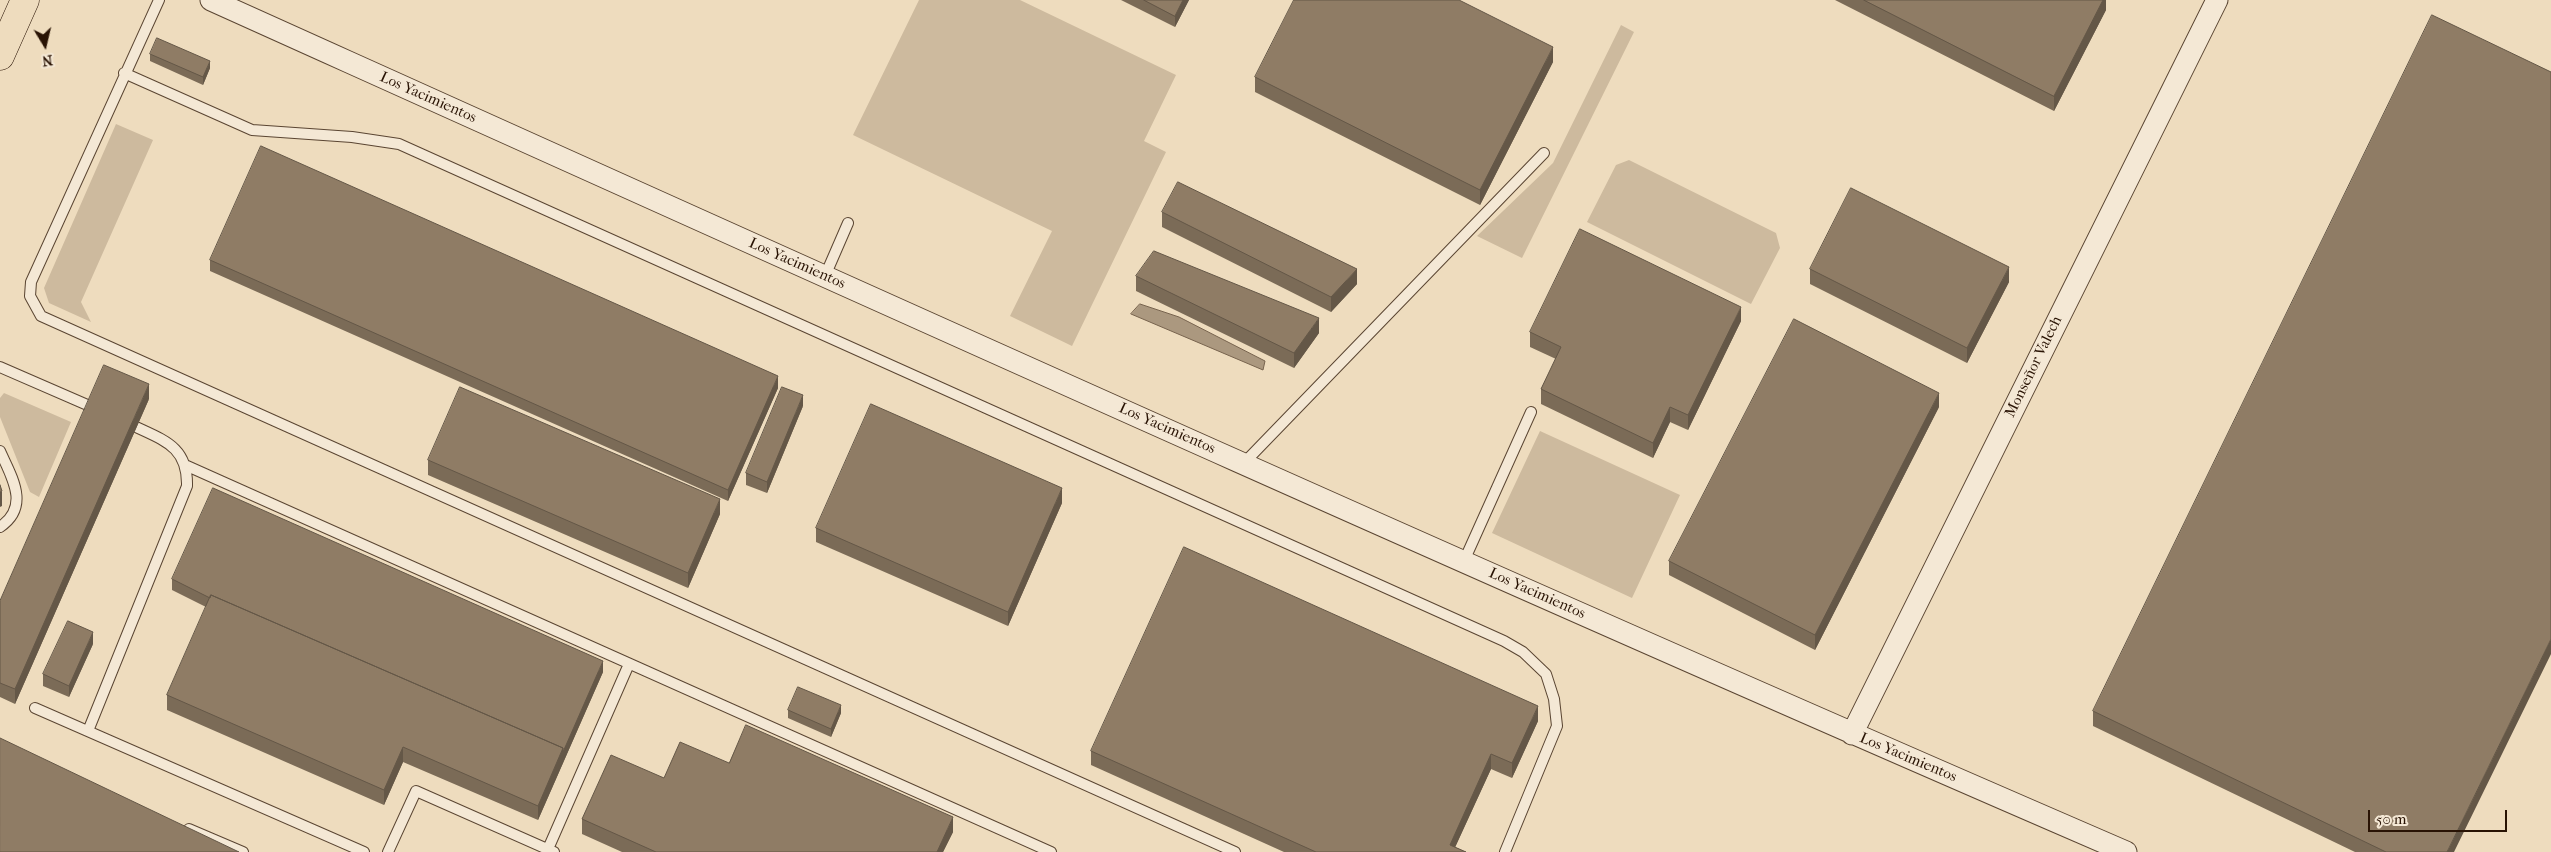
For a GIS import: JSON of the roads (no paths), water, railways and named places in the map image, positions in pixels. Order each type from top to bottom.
[{"type":"main road","points":[[0,56],[25,0]]},
{"type":"street","name":"Los Yacimientos","points":[[211,0],[824,276],[1852,734],[2126,852]]},
{"type":"street","name":"Monseñor Valech","points":[[1852,734],[2217,0]]},
{"type":"lane","points":[[159,0],[124,73],[31,282],[30,296],[41,316],[1235,852]]},
{"type":"lane","points":[[124,73],[252,130],[352,137],[400,144],[1517,648],[1546,674],[1554,699],[1557,726],[1505,852]]},
{"type":"lane","points":[[1244,463],[1544,153]]},
{"type":"lane","points":[[824,276],[848,223]]},
{"type":"lane","points":[[0,367],[92,407]]},
{"type":"lane","points":[[1464,561],[1532,412]]},
{"type":"lane","points":[[88,731],[187,486],[185,466],[178,451],[166,440],[136,427]]},
{"type":"lane","points":[[0,451],[18,492],[14,512],[0,527]]},
{"type":"lane","points":[[185,466],[1051,852]]},
{"type":"lane","points":[[388,852],[416,791],[551,851],[629,664]]},
{"type":"lane","points":[[35,708],[364,852]]},
{"type":"lane","points":[[180,825],[243,852]]}]
